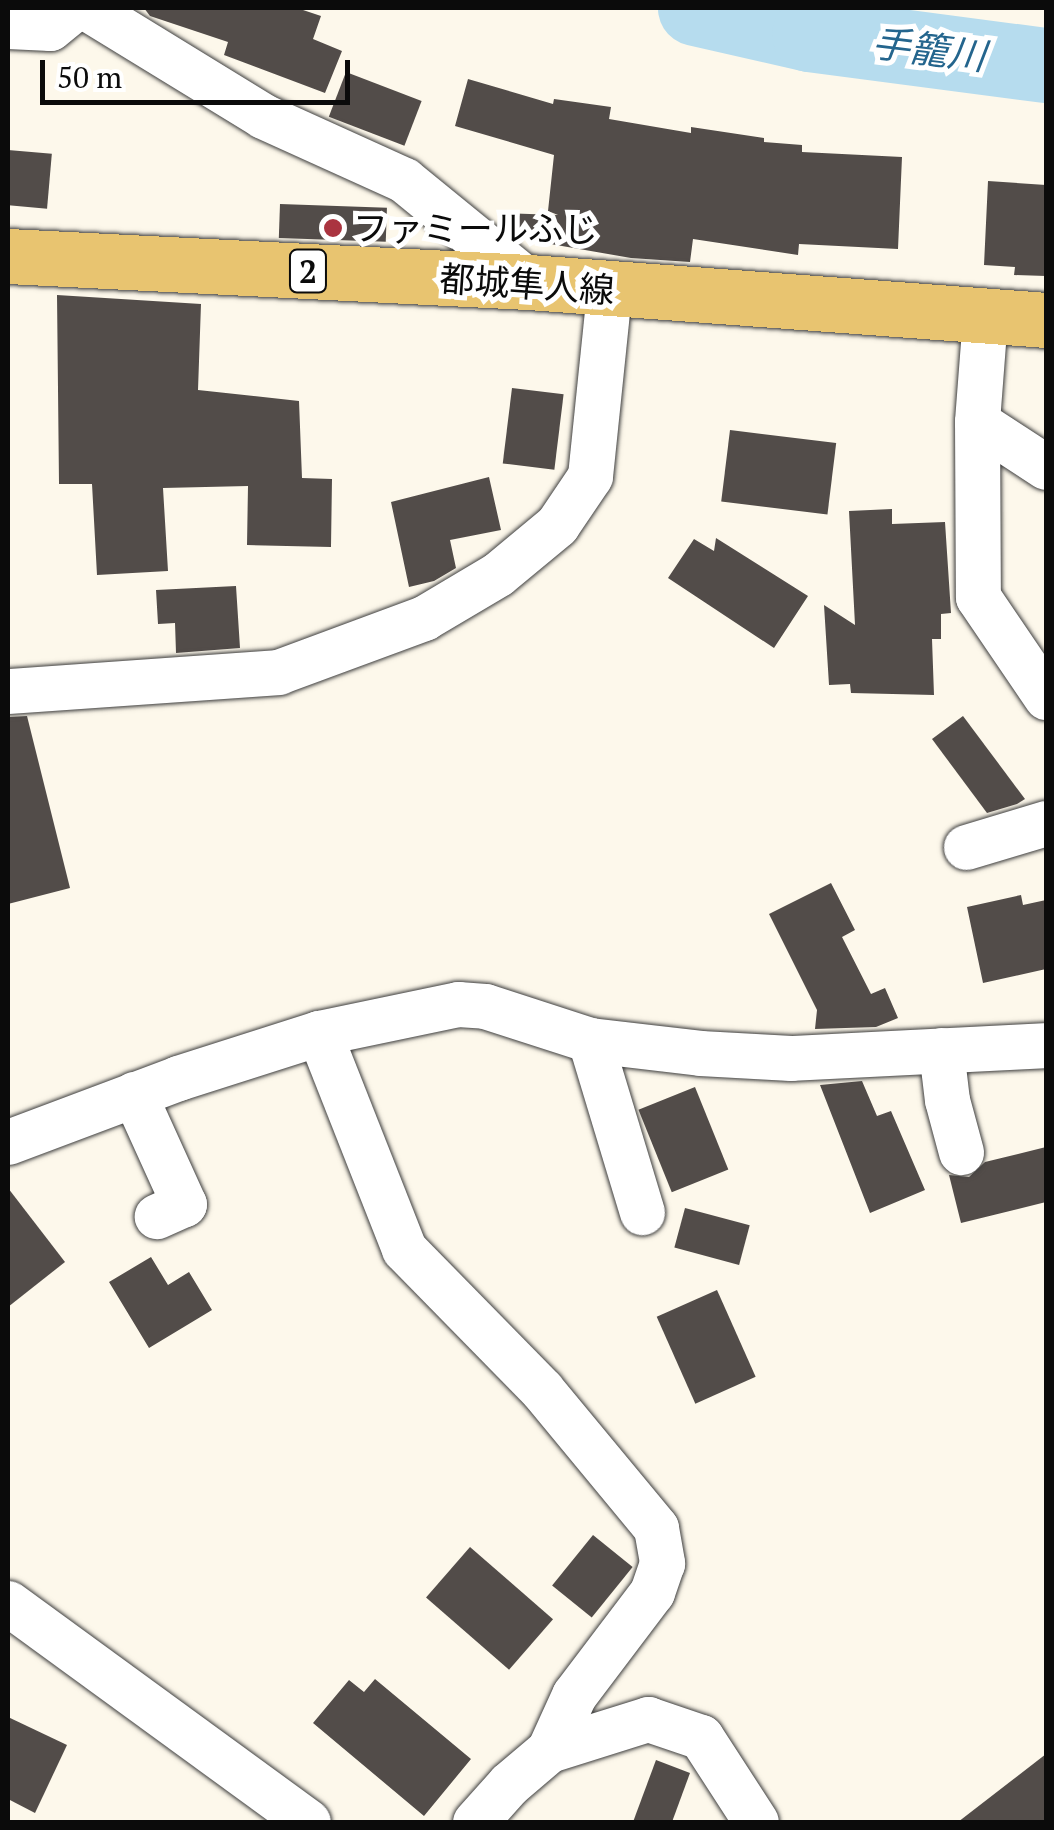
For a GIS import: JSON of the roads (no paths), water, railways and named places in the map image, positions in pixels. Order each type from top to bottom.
[{"type":"main road","name":"都城隼人線","points":[[8,256],[530,282],[1046,320]]},
{"type":"street","points":[[8,26],[50,28],[75,8]]},
{"type":"street","points":[[87,8],[263,116],[404,180],[530,282]]},
{"type":"street","points":[[8,691],[278,672],[424,618],[498,574],[557,525],[590,476],[609,290]]},
{"type":"street","points":[[985,317],[977,422],[978,597],[1046,697]]},
{"type":"street","points":[[977,422],[1046,467]]},
{"type":"street","points":[[966,847],[1046,823]]},
{"type":"street","points":[[8,1142],[134,1094],[320,1033],[430,1008],[472,1004],[590,1040],[700,1054],[792,1058],[1046,1045]]},
{"type":"street","points":[[320,1033],[404,1248],[542,1390],[656,1528],[662,1563],[652,1592],[574,1695],[549,1750]]},
{"type":"street","points":[[590,1040],[642,1212]]},
{"type":"street","points":[[941,1050],[947,1100],[961,1152]]},
{"type":"street","points":[[134,1094],[184,1204],[156,1216]]},
{"type":"street","points":[[8,1603],[308,1822]]},
{"type":"street","points":[[476,1822],[509,1784],[549,1750],[648,1719],[702,1737],[756,1822]]},
{"type":"waterway","name":"手籠川","points":[[695,8],[809,34],[1046,65]]},
{"type":"place","name":"ファミールふじ","points":[[333,228]]}]
